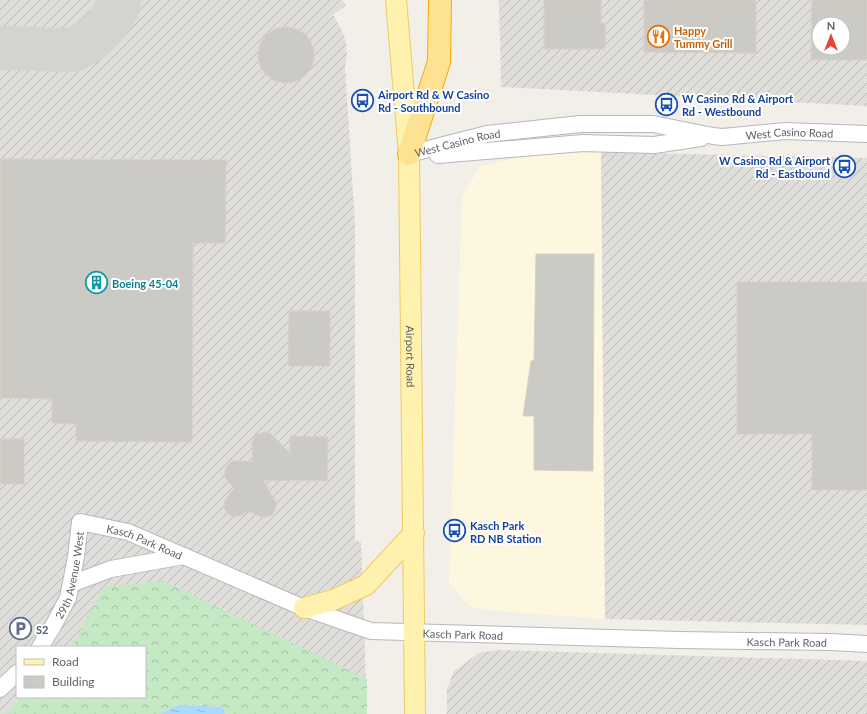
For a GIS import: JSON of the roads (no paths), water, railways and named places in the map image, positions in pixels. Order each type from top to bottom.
[{"type":"highway","points":[[409,154],[439,62],[440,0]]},
{"type":"main road","name":"Airport Road","points":[[396,0],[409,154],[415,714]]},
{"type":"main road","points":[[304,608],[333,600],[366,586],[414,533]]},
{"type":"street","name":"West Casino Road","points":[[409,154],[437,156],[582,143],[654,145],[713,136],[722,137],[785,131],[867,134]]},
{"type":"street","name":"Kasch Park Road","points":[[80,522],[128,532],[304,608],[370,631],[867,644]]},
{"type":"street","name":"29th Avenue West","points":[[41,646],[68,598],[76,557],[80,522]]},
{"type":"street","points":[[71,584],[111,569],[184,556]]},
{"type":"street","points":[[0,689],[16,673]]},
{"type":"water","points":[[179,705],[223,707],[225,714],[160,714]]},
{"type":"place","name":"Happy Tummy Grill","points":[[658,36]]},
{"type":"place","name":"Airport Rd & W Casino Rd - Southbound","points":[[363,100]]},
{"type":"place","name":"W Casino Rd & Airport Rd - Westbound","points":[[666,104]]},
{"type":"place","name":"W Casino Rd & Airport Rd - Eastbound","points":[[845,166]]},
{"type":"place","name":"Boeing 45-04","points":[[96,283]]},
{"type":"place","name":"Kasch Park RD NB Station","points":[[454,531]]},
{"type":"place","name":"S2","points":[[21,629]]}]
